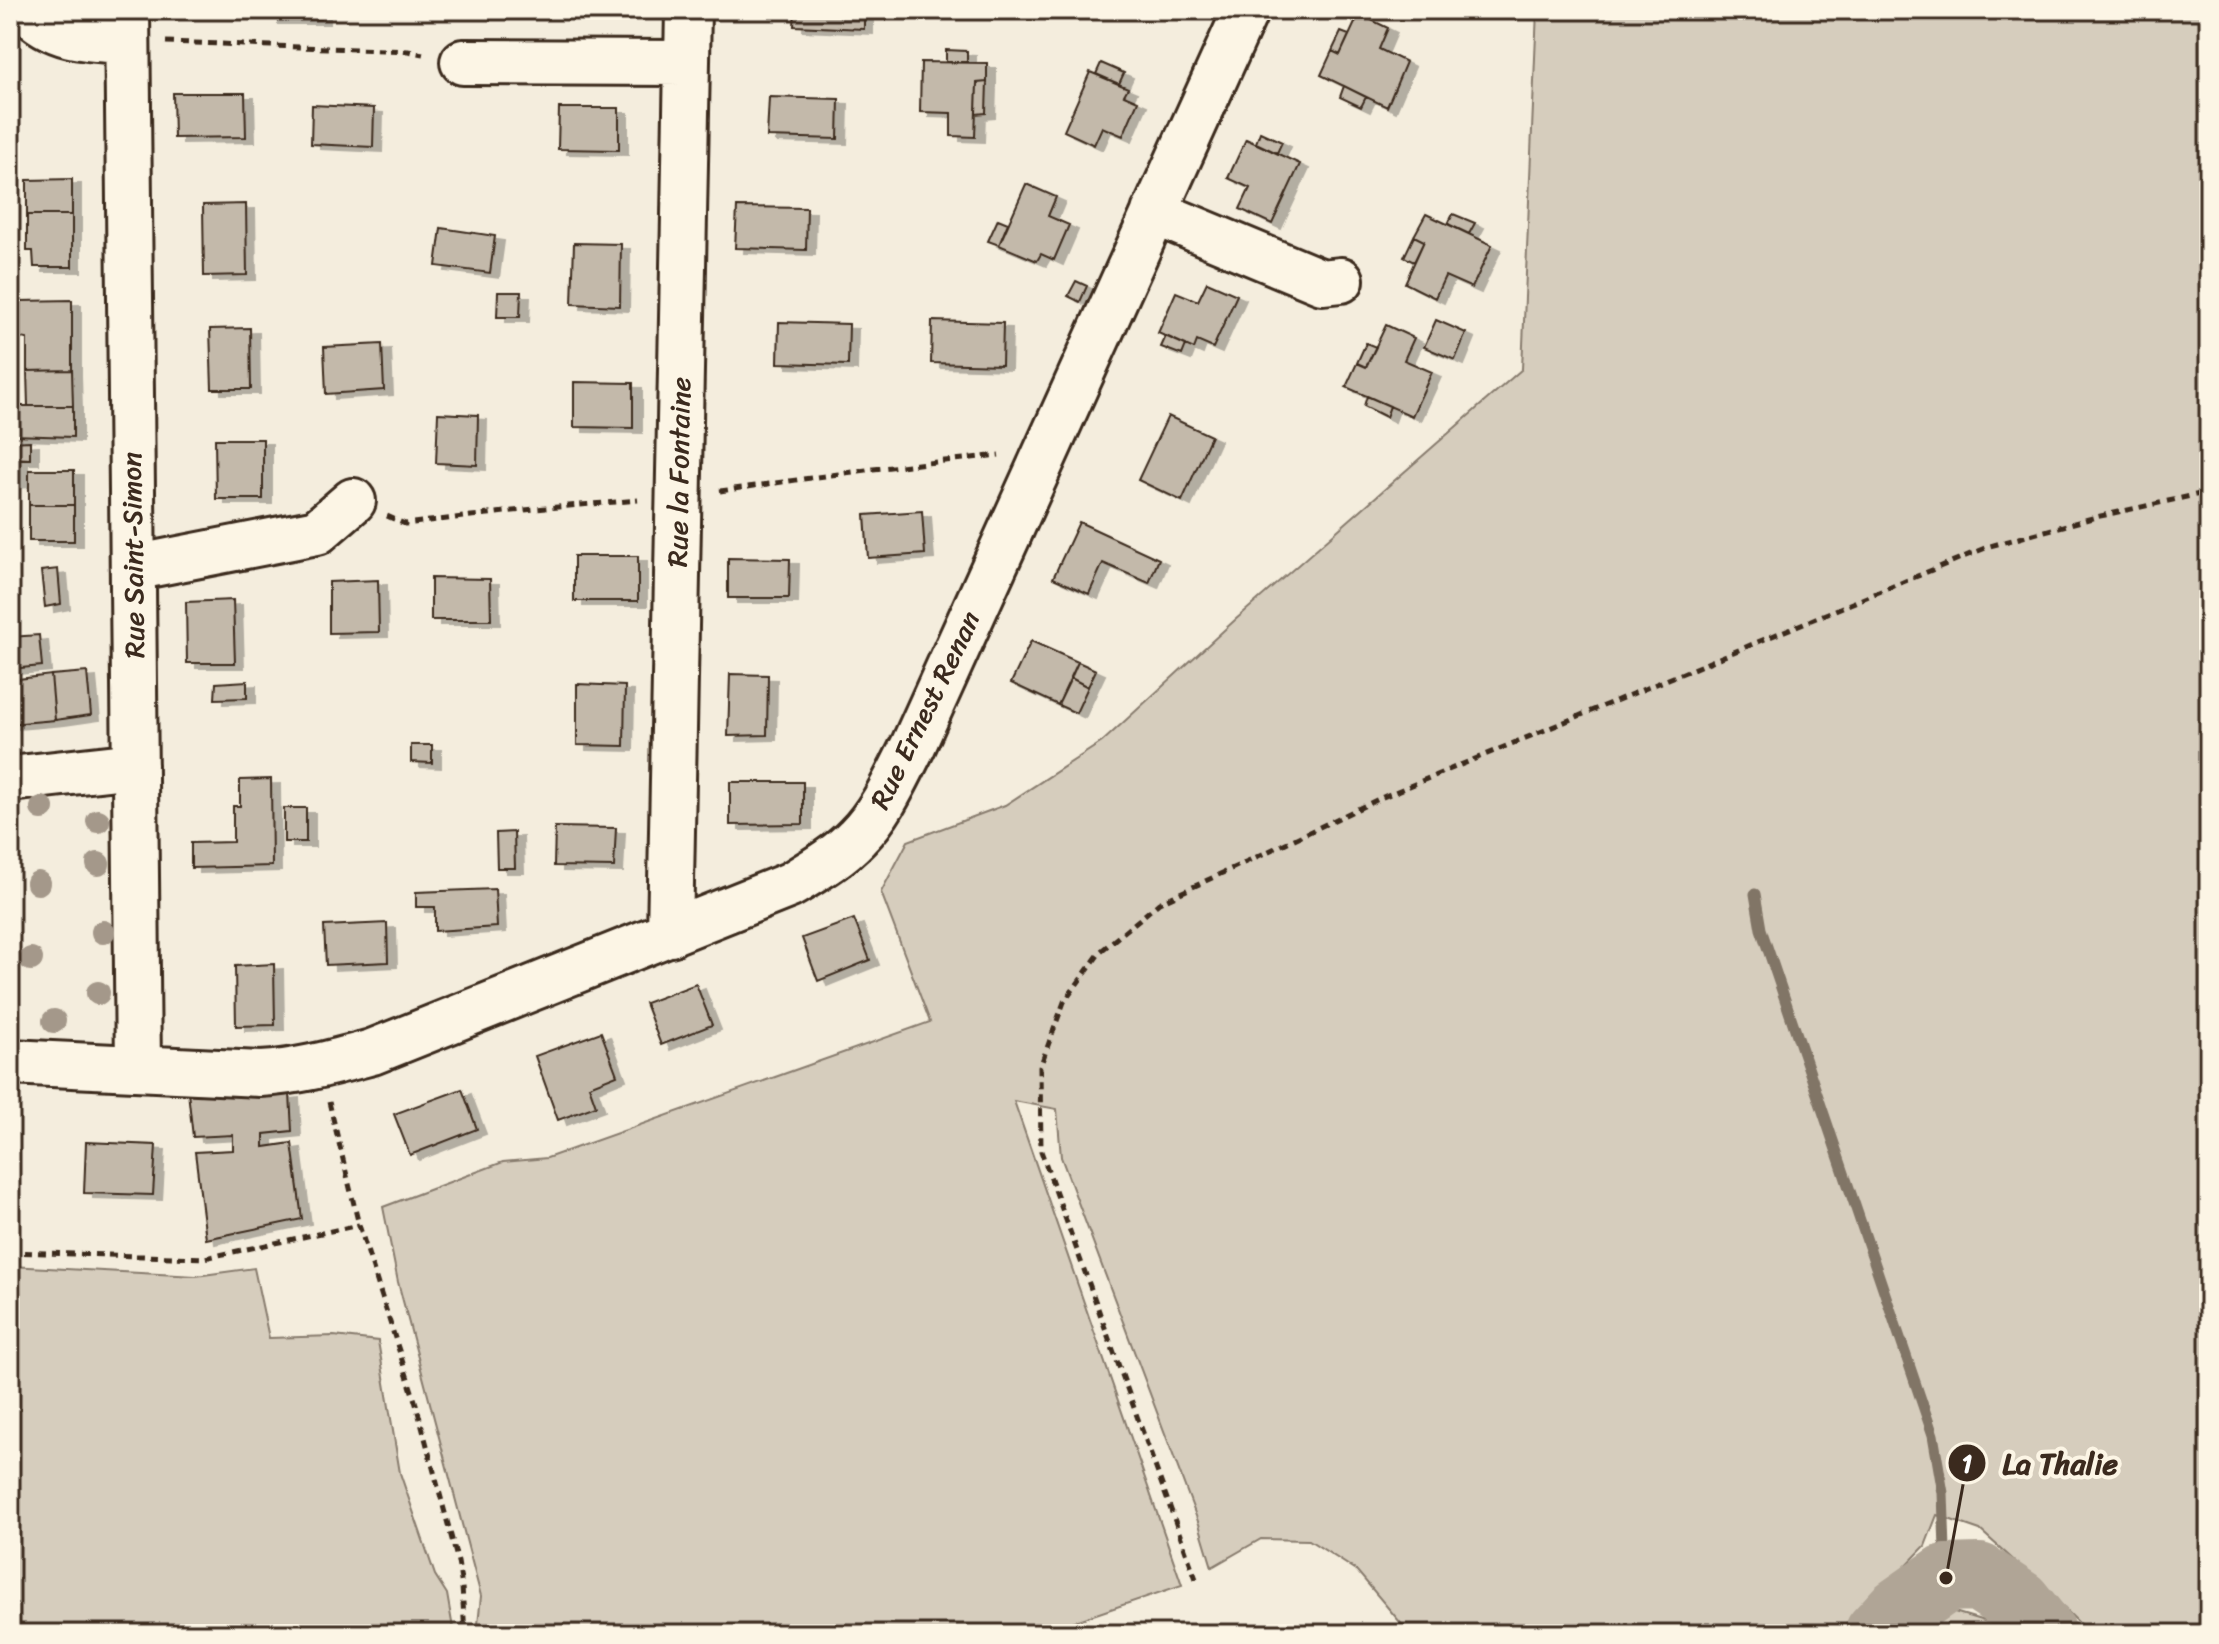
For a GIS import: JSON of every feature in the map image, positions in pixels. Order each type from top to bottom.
[{"type":"street","points":[[27,10],[55,31],[79,38],[127,26]]},
{"type":"street","name":"Rue la Fontaine","points":[[670,934],[688,10]]},
{"type":"street","name":"Rue Ernest Renan","points":[[10,1062],[260,1074],[320,1067],[372,1052],[790,885],[827,862],[857,837],[883,803],[913,746],[1246,10]]},
{"type":"street","name":"Rue Saint-Simon","points":[[127,26],[138,1068]]},
{"type":"street","points":[[463,62],[687,63]]},
{"type":"street","points":[[1154,212],[1322,282],[1341,280]]},
{"type":"street","points":[[133,568],[317,532],[353,501]]},
{"type":"street","points":[[10,779],[135,765]]},
{"type":"path","points":[[127,26],[408,51],[463,62]]},
{"type":"path","points":[[1196,1579],[1041,1151],[1040,1067],[1064,1002],[1101,951],[1159,903],[1411,785],[1990,546],[2096,517],[2209,492]]},
{"type":"path","points":[[320,1067],[359,1225],[416,1404],[458,1562],[465,1634]]},
{"type":"path","points":[[10,1252],[205,1258],[359,1225]]},
{"type":"shaded area","points":[[1537,10],[2209,10],[2209,1634],[2090,1634],[1980,1530],[1937,1515],[1925,1546],[1864,1609],[1855,1634],[1410,1634],[1357,1571],[1309,1540],[1261,1539],[1212,1567],[1199,1524],[1061,1157],[1057,1109],[1014,1101],[1182,1585],[1037,1634],[477,1634],[481,1596],[398,1282],[383,1207],[503,1162],[547,1158],[930,1022],[881,892],[908,841],[1005,805],[1102,742],[1235,620],[1522,369]]},
{"type":"shaded area","points":[[10,1266],[196,1276],[254,1268],[269,1338],[334,1336],[378,1341],[400,1473],[435,1575],[447,1594],[454,1634],[10,1634]]},
{"type":"shaded area","points":[[1951,1611],[1994,1624],[2004,1634],[1908,1634],[1916,1624]]},
{"type":"building","points":[[269,10],[321,10],[321,19],[269,19]]},
{"type":"building","points":[[565,10],[637,10],[637,14],[565,13]]},
{"type":"building","points":[[795,10],[864,10],[864,29],[794,26]]},
{"type":"building","points":[[1359,14],[1388,28],[1379,49],[1406,62],[1387,107],[1321,75],[1332,51],[1340,55]]},
{"type":"building","points":[[1341,32],[1349,35],[1340,55],[1332,51]]},
{"type":"building","points":[[946,50],[967,51],[967,62],[946,62]]},
{"type":"building","points":[[921,62],[987,63],[987,82],[977,83],[975,137],[951,136],[951,113],[920,112]]},
{"type":"building","points":[[1101,63],[1124,73],[1119,84],[1096,74]]},
{"type":"building","points":[[1090,72],[1128,88],[1124,95],[1138,101],[1123,136],[1102,127],[1094,145],[1064,131]]},
{"type":"building","points":[[987,82],[986,113],[976,114],[977,83]]},
{"type":"building","points":[[1344,86],[1366,97],[1361,107],[1340,97]]},
{"type":"building","points":[[173,93],[245,93],[246,137],[174,138]]},
{"type":"building","points":[[769,97],[839,99],[838,139],[767,137]]},
{"type":"building","points":[[312,105],[374,108],[373,147],[311,144]]},
{"type":"building","points":[[559,108],[619,108],[619,150],[558,149]]},
{"type":"building","points":[[1260,132],[1282,142],[1277,153],[1256,143]]},
{"type":"building","points":[[1246,139],[1300,164],[1272,224],[1240,209],[1250,188],[1228,178]]},
{"type":"building","points":[[72,179],[72,215],[27,215],[27,180]]},
{"type":"building","points":[[1026,184],[1056,197],[1048,216],[1069,225],[1054,260],[1041,254],[1037,261],[999,245]]},
{"type":"building","points":[[246,204],[247,275],[204,276],[203,205]]},
{"type":"building","points":[[737,207],[807,208],[806,250],[735,248]]},
{"type":"building","points":[[1426,214],[1492,245],[1472,288],[1445,276],[1435,298],[1405,283],[1424,241],[1414,236]]},
{"type":"building","points":[[1453,214],[1475,223],[1469,234],[1448,224]]},
{"type":"building","points":[[27,215],[72,215],[72,267],[34,267],[33,251],[27,251]]},
{"type":"building","points":[[998,219],[1008,223],[999,245],[988,241]]},
{"type":"building","points":[[441,228],[495,236],[490,273],[436,266]]},
{"type":"building","points":[[1414,236],[1424,241],[1414,262],[1404,257]]},
{"type":"building","points":[[574,243],[621,244],[620,306],[572,304]]},
{"type":"building","points":[[1076,281],[1087,286],[1080,302],[1068,296]]},
{"type":"building","points":[[1207,282],[1237,295],[1213,348],[1197,341],[1194,349],[1158,333],[1176,292],[1198,301]]},
{"type":"building","points":[[498,292],[521,292],[520,317],[497,317]]},
{"type":"building","points":[[72,300],[72,370],[27,371],[27,339],[20,338],[20,301]]},
{"type":"building","points":[[1436,320],[1466,333],[1455,360],[1424,347]]},
{"type":"building","points":[[932,321],[1003,323],[1002,365],[931,363]]},
{"type":"building","points":[[779,322],[849,324],[848,365],[778,363]]},
{"type":"building","points":[[1386,325],[1414,338],[1404,360],[1432,372],[1412,416],[1346,387],[1357,363],[1366,367]]},
{"type":"building","points":[[250,328],[251,389],[212,389],[210,329]]},
{"type":"building","points":[[1166,336],[1186,345],[1182,355],[1161,347]]},
{"type":"building","points":[[1366,343],[1376,347],[1366,367],[1357,363]]},
{"type":"building","points":[[382,344],[384,390],[326,394],[324,347]]},
{"type":"building","points":[[72,370],[73,406],[28,406],[27,371]]},
{"type":"building","points":[[574,382],[633,383],[633,428],[574,427]]},
{"type":"building","points":[[1367,396],[1390,406],[1386,417],[1364,406]]},
{"type":"building","points":[[13,406],[73,406],[73,437],[13,435]]},
{"type":"building","points":[[438,413],[478,415],[477,465],[436,463]]},
{"type":"building","points":[[1168,416],[1211,436],[1182,501],[1138,480]]},
{"type":"building","points":[[215,439],[263,439],[263,499],[216,499]]},
{"type":"building","points":[[30,441],[30,459],[10,458],[10,442]]},
{"type":"building","points":[[10,458],[19,458],[19,482],[10,483]]},
{"type":"building","points":[[29,470],[74,470],[74,505],[29,505]]},
{"type":"building","points":[[29,505],[74,505],[74,541],[29,541]]},
{"type":"building","points":[[922,511],[925,554],[868,558],[865,515]]},
{"type":"building","points":[[1079,522],[1159,559],[1149,583],[1103,563],[1089,594],[1053,578]]},
{"type":"building","points":[[574,556],[638,556],[638,601],[574,601]]},
{"type":"building","points":[[728,558],[790,559],[789,598],[728,598]]},
{"type":"building","points":[[58,569],[61,604],[45,607],[41,571]]},
{"type":"building","points":[[431,578],[490,579],[491,620],[431,620]]},
{"type":"building","points":[[378,580],[379,632],[329,633],[329,582]]},
{"type":"building","points":[[233,600],[235,663],[187,663],[186,602]]},
{"type":"building","points":[[39,635],[42,666],[10,669],[10,637]]},
{"type":"building","points":[[1031,641],[1078,662],[1058,705],[1011,683]]},
{"type":"building","points":[[1078,662],[1096,670],[1088,687],[1071,678]]},
{"type":"building","points":[[87,672],[91,715],[55,720],[51,675]]},
{"type":"building","points":[[730,674],[768,675],[767,735],[728,736]]},
{"type":"building","points":[[51,675],[55,720],[10,724],[10,680]]},
{"type":"building","points":[[1071,678],[1088,687],[1076,713],[1058,705]]},
{"type":"building","points":[[247,681],[247,698],[215,699],[216,683]]},
{"type":"building","points":[[577,684],[625,686],[624,746],[577,745]]},
{"type":"building","points":[[411,745],[432,745],[432,763],[411,762]]},
{"type":"building","points":[[271,779],[272,866],[191,868],[191,843],[233,842],[233,806],[240,806],[240,780]]},
{"type":"building","points":[[730,782],[803,782],[803,824],[730,825]]},
{"type":"building","points":[[284,808],[306,808],[306,842],[284,842]]},
{"type":"building","points":[[555,827],[616,828],[614,867],[554,866]]},
{"type":"building","points":[[514,832],[515,868],[497,868],[496,833]]},
{"type":"building","points":[[495,889],[497,927],[435,931],[435,907],[416,907],[416,892]]},
{"type":"building","points":[[854,919],[870,960],[818,981],[802,938]]},
{"type":"building","points":[[387,923],[388,962],[326,965],[324,926]]},
{"type":"building","points":[[274,964],[275,1025],[236,1026],[235,966]]},
{"type":"building","points":[[696,984],[712,1025],[661,1045],[645,1003]]},
{"type":"building","points":[[601,1032],[617,1075],[589,1086],[596,1106],[558,1120],[535,1056]]},
{"type":"building","points":[[462,1089],[477,1129],[410,1155],[394,1114]]},
{"type":"building","points":[[188,1092],[265,1096],[290,1093],[292,1131],[264,1134],[264,1147],[292,1143],[302,1219],[206,1239],[195,1152],[233,1150],[233,1135],[193,1137]]},
{"type":"building","points":[[86,1142],[156,1145],[153,1195],[84,1193]]},
{"type":"waterway","points":[[1755,894],[1761,929],[1933,1435],[1943,1493],[1946,1578]]},
{"type":"waterway","points":[[1878,1634],[1899,1611],[1946,1578],[1979,1577],[2018,1603],[2043,1634]]},
{"type":"place","name":"La Thalie","points":[[1946,1578]]}]
